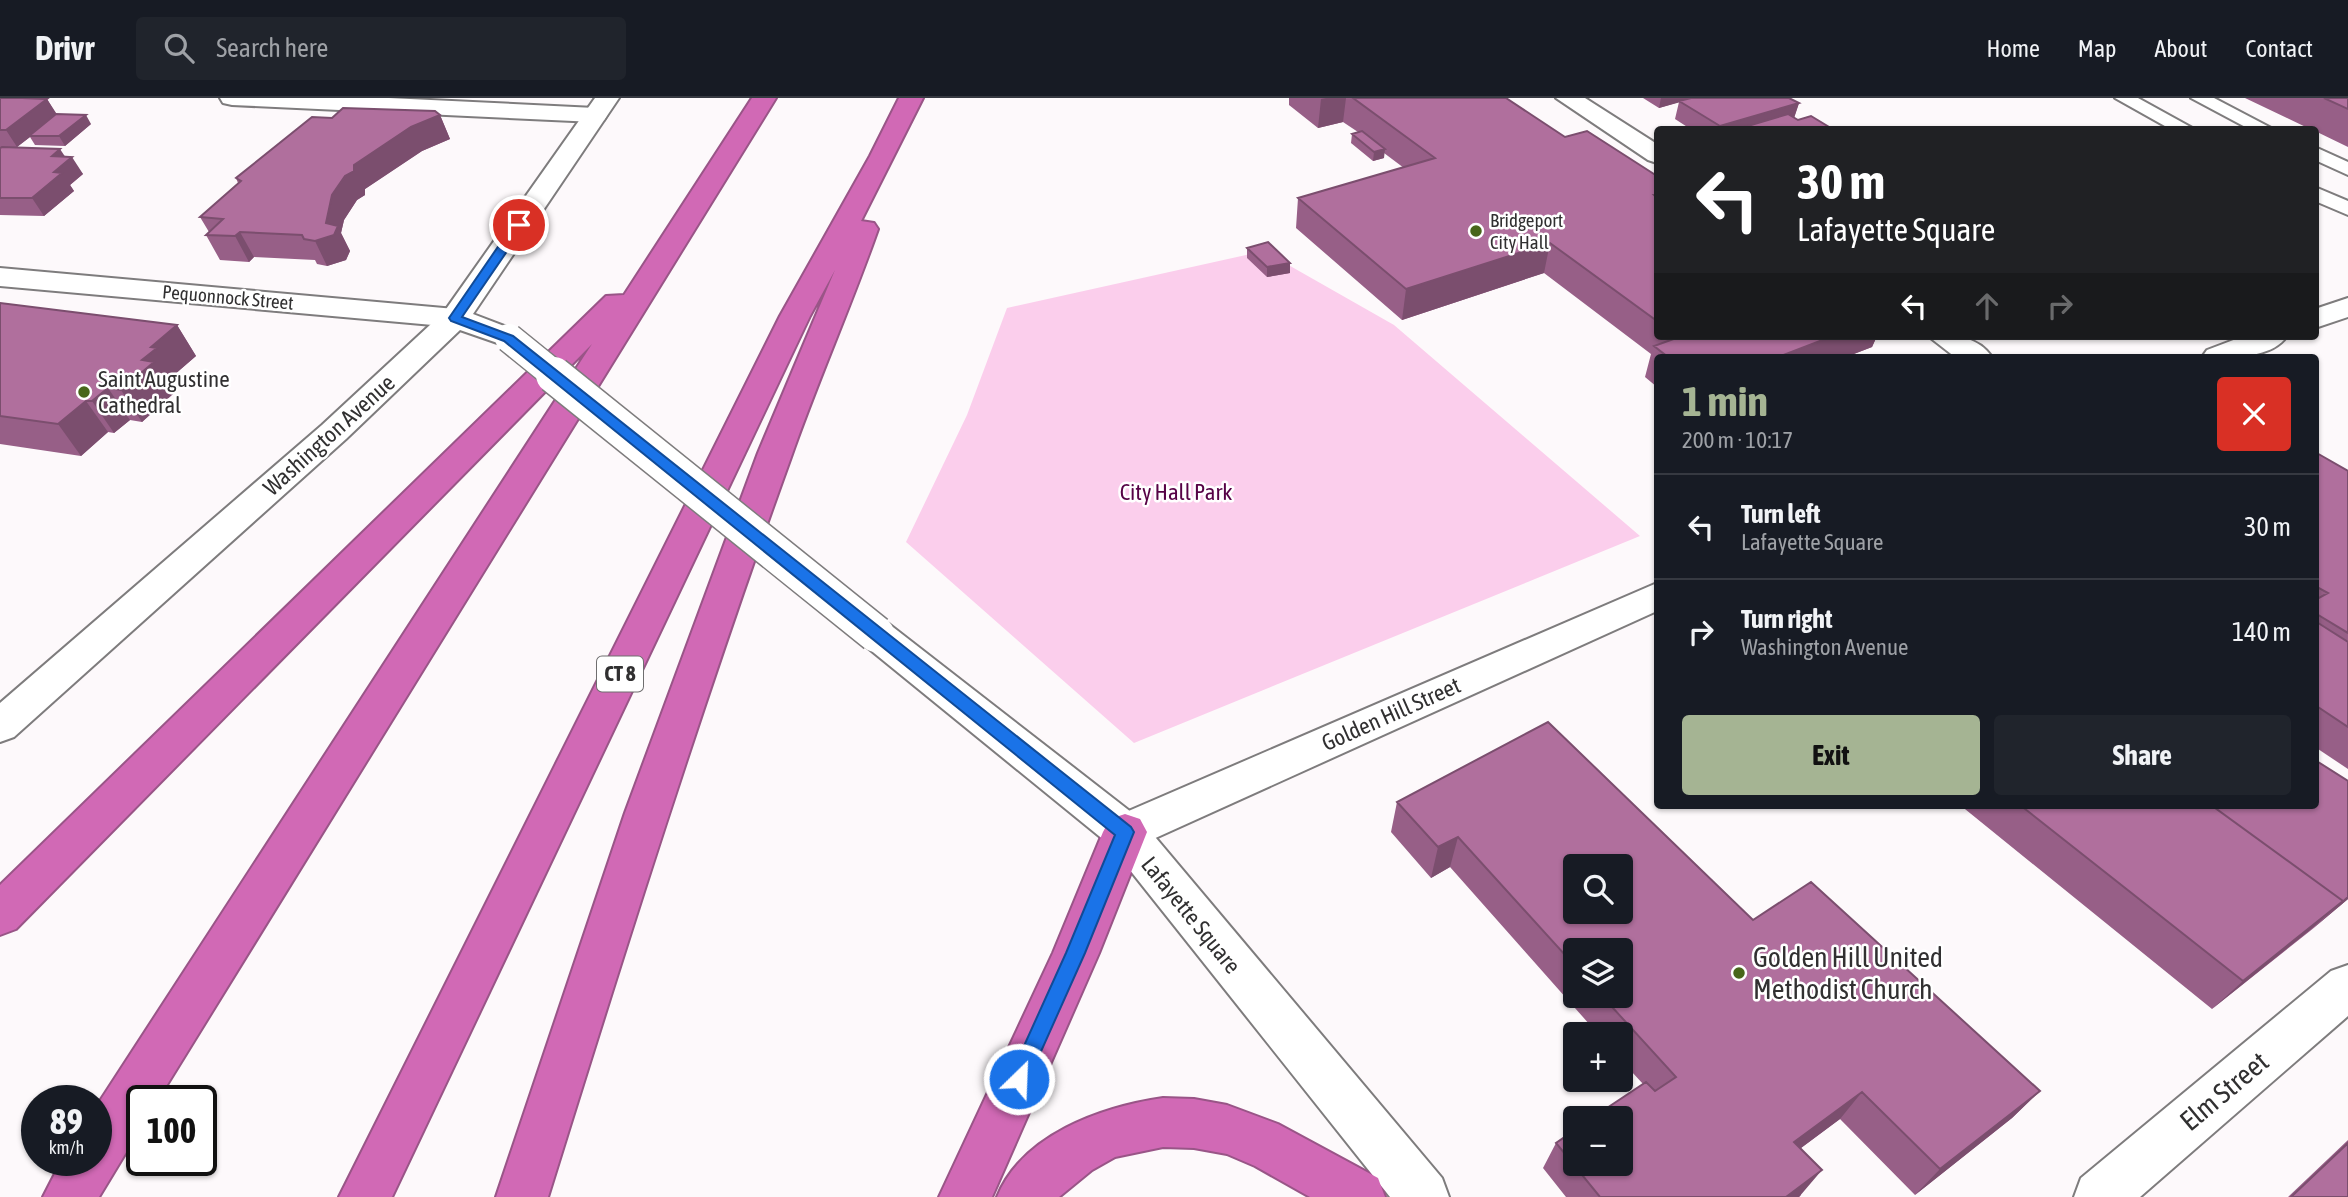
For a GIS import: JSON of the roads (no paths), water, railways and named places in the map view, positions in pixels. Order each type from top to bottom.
[{"type":"highway","points":[[112,1128],[764,98]]},
{"type":"highway","name":"CT 8","points":[[365,1197],[795,316],[883,156],[911,98]]},
{"type":"highway","points":[[523,1197],[646,813],[775,453],[861,239],[883,156]]},
{"type":"highway","points":[[0,915],[219,695],[442,480],[671,246]]},
{"type":"highway","points":[[965,1197],[1076,953],[1125,832]]},
{"type":"highway","points":[[1023,1197],[1062,1157],[1096,1137],[1134,1125],[1175,1121],[1258,1141],[1359,1197]]},
{"type":"highway","points":[[69,1197],[82,1176]]},
{"type":"main road","points":[[232,98],[601,107]]},
{"type":"main road","points":[[1568,98],[1654,153]]},
{"type":"main road","name":"Washington Avenue","points":[[0,726],[334,432],[455,318],[601,107]]},
{"type":"main road","name":"Pequonnock Street","points":[[0,276],[455,318]]},
{"type":"main road","points":[[2319,318],[2348,307]]},
{"type":"main road","name":"Lafayette Square","points":[[455,318],[509,338],[1125,832],[1423,1197]]},
{"type":"main road","points":[[1948,340],[1971,354]]},
{"type":"main road","points":[[2226,354],[2262,340]]},
{"type":"main road","name":"Golden Hill Street","points":[[1125,832],[1654,597]]},
{"type":"main road","name":"Elm Street","points":[[2100,1197],[2348,986]]},
{"type":"lane","points":[[2124,98],[2180,126]]},
{"type":"lane","points":[[2200,98],[2258,126]]},
{"type":"lane","points":[[2319,155],[2348,169]]},
{"type":"lane","points":[[2319,195],[2348,209]]},
{"type":"place","name":"Bridgeport City Hall","points":[[1476,231]]},
{"type":"place","name":"Saint Augustine Cathedral","points":[[84,392]]},
{"type":"place","name":"Golden Hill United Methodist Church","points":[[1739,973]]},
{"type":"park label","name":"City Hall Park","points":[[1176,492]]}]
